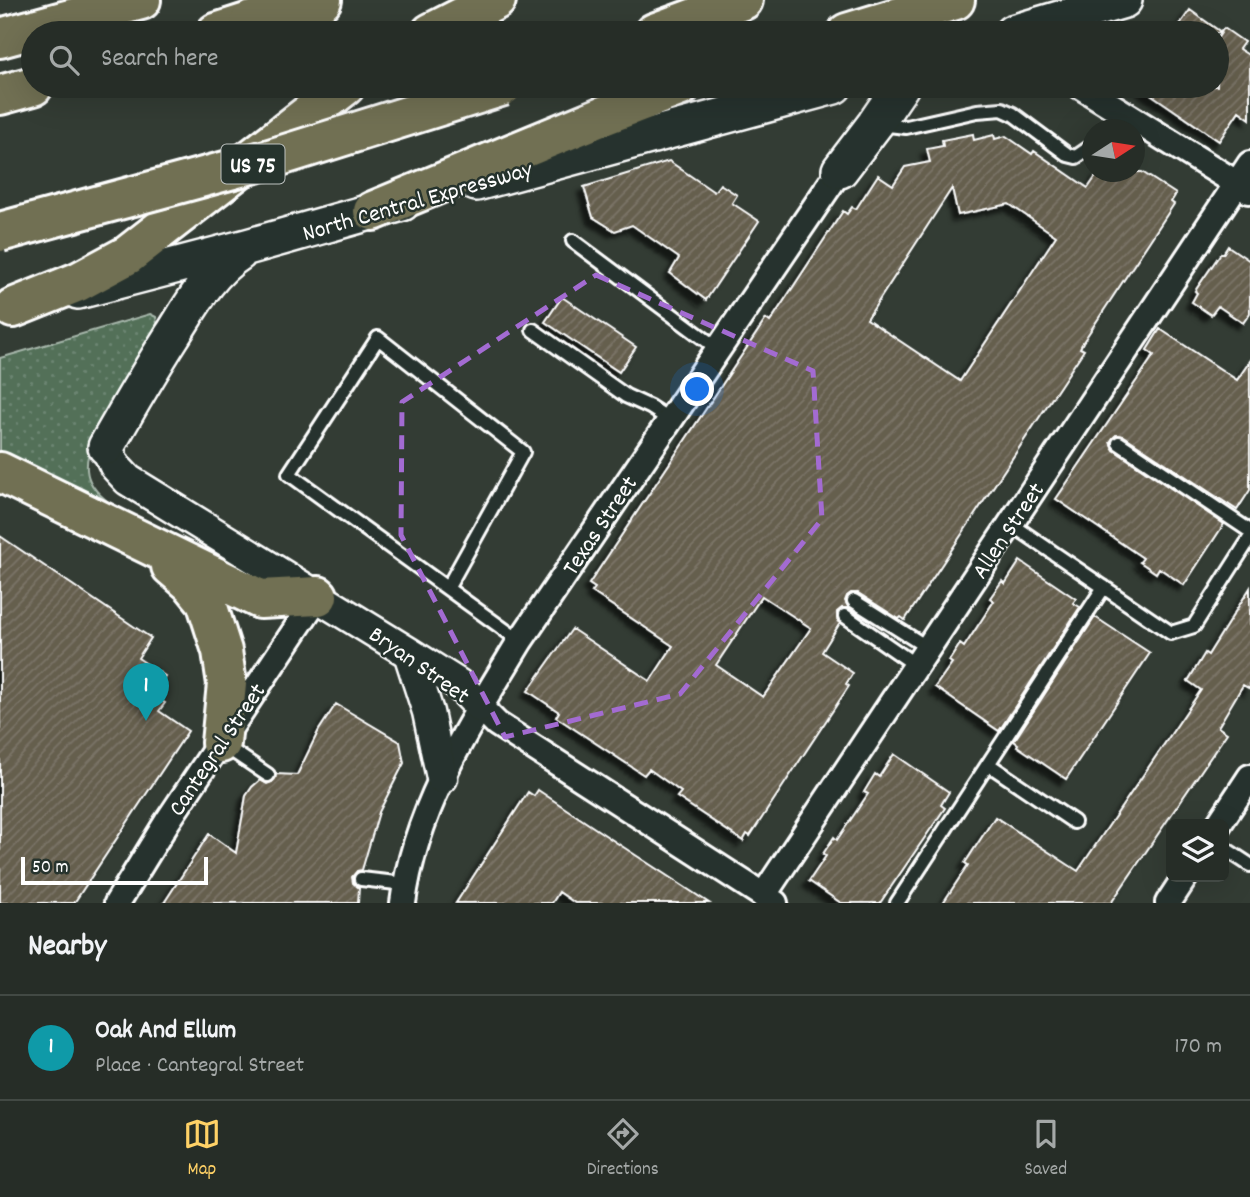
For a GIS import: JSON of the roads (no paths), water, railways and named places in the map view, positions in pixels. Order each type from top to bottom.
[{"type":"main road","points":[[63,21],[141,0]]},
{"type":"main road","points":[[246,19],[322,0]]},
{"type":"main road","points":[[455,21],[496,0]]},
{"type":"main road","points":[[688,21],[743,0]]},
{"type":"main road","points":[[705,15],[764,0]]},
{"type":"main road","points":[[886,21],[955,0]]},
{"type":"main road","points":[[1066,21],[1097,14]]},
{"type":"main road","points":[[0,38],[21,32]]},
{"type":"main road","points":[[0,95],[21,89]]},
{"type":"main road","points":[[7,310],[78,282],[128,255],[330,98]]},
{"type":"main road","name":"US 75","points":[[0,232],[270,159],[465,98]]},
{"type":"main road","points":[[373,211],[650,98]]},
{"type":"main road","name":"North Central Expressway","points":[[7,310],[790,98]]},
{"type":"main road","points":[[840,170],[893,98]]},
{"type":"main road","points":[[106,447],[205,284],[226,262],[247,247]]},
{"type":"main road","points":[[0,472],[260,599],[318,596]]},
{"type":"main road","points":[[139,541],[192,584],[206,601],[222,651],[227,684],[221,743]]},
{"type":"street","points":[[1091,98],[1111,119]]},
{"type":"street","points":[[1145,135],[1246,179]]},
{"type":"street","name":"Texas Street","points":[[404,894],[415,844],[442,778],[480,707],[520,641],[840,170]]},
{"type":"street","name":"Allen Street","points":[[769,899],[1011,524],[1246,179]]},
{"type":"street","name":"Bryan Street","points":[[106,447],[115,466],[128,480],[458,684],[497,724],[769,899]]},
{"type":"street","name":"Cantegral Street","points":[[117,903],[167,822],[318,596]]},
{"type":"street","points":[[409,653],[428,712],[442,778]]},
{"type":"street","points":[[1222,819],[1250,777]]},
{"type":"street","points":[[1168,903],[1182,882]]},
{"type":"lane","points":[[875,124],[906,127],[977,111],[1002,109],[1013,114],[1068,155],[1076,158],[1082,154]]},
{"type":"lane","points":[[573,241],[718,349]]},
{"type":"lane","points":[[533,330],[626,396],[670,420]]},
{"type":"lane","points":[[448,587],[523,452],[377,338],[289,474],[520,641]]},
{"type":"lane","points":[[1119,443],[1250,531]]},
{"type":"lane","points":[[1011,524],[1171,633],[1194,626],[1250,538]]},
{"type":"lane","points":[[897,903],[1104,587]]},
{"type":"lane","points":[[854,601],[923,657]]},
{"type":"lane","points":[[845,615],[923,657]]},
{"type":"lane","points":[[221,743],[268,775]]},
{"type":"lane","points":[[988,764],[1074,822]]},
{"type":"lane","points":[[1229,851],[1250,864]]},
{"type":"lane","points":[[361,879],[404,894]]},
{"type":"place","name":"Oak And Ellum","points":[[146,721]]}]
